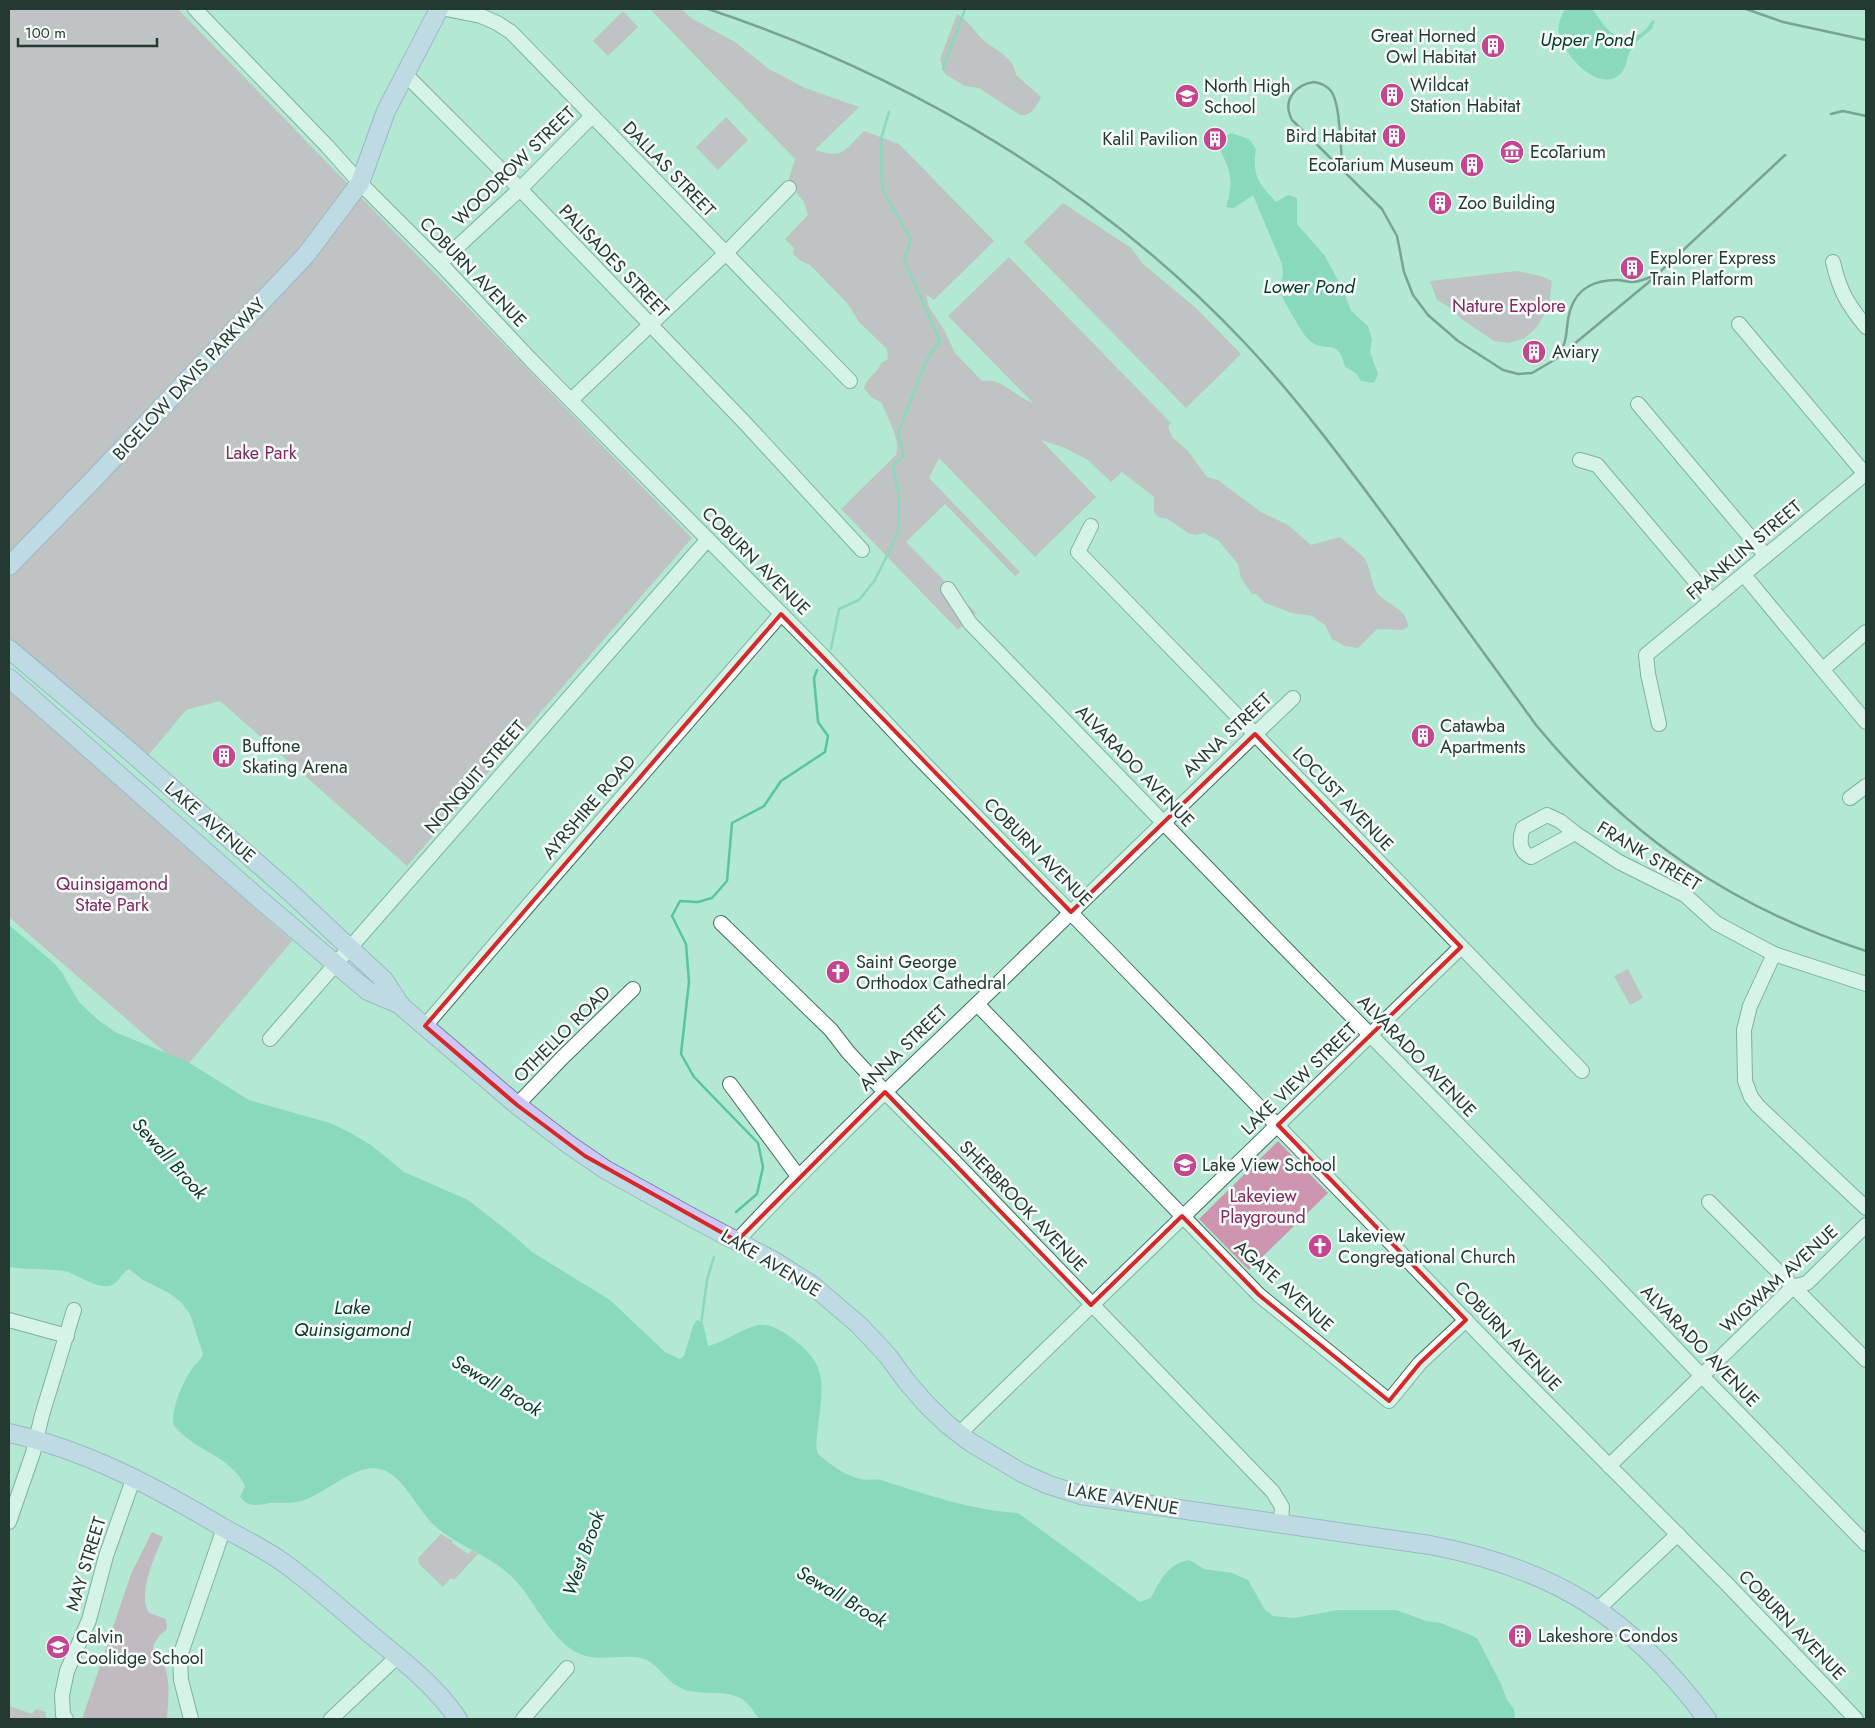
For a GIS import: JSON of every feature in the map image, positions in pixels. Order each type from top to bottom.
[{"type":"main road","name":"BIGELOW DAVIS PARKWAY","points":[[9,566],[306,255],[360,183],[378,130],[439,9]]},
{"type":"main road","name":"LAKE AVENUE","points":[[9,649],[125,747],[277,881],[384,980],[401,1006]]},
{"type":"main road","name":"LAKE AVENUE","points":[[9,678],[257,898],[368,991],[401,1006],[517,1105],[568,1144],[606,1170],[785,1267],[836,1304],[888,1356],[927,1405],[959,1434],[985,1452],[1022,1473],[1049,1485],[1081,1495],[1416,1543],[1476,1555],[1506,1564],[1568,1591],[1598,1609],[1622,1627],[1654,1656],[1707,1719]]},
{"type":"main road","points":[[9,1433],[75,1453],[134,1477],[256,1544],[284,1563],[398,1656],[430,1684],[458,1719]]},
{"type":"street","name":"COBURN AVENUE","points":[[195,9],[327,146],[360,183],[782,614],[921,760],[1466,1320],[1678,1534],[1856,1719]]},
{"type":"street","name":"DALLAS STREET","points":[[446,9],[481,16],[497,22],[511,32],[725,254],[850,380]]},
{"type":"street","name":"PALISADES STREET","points":[[405,74],[520,189],[649,326],[745,424],[862,550]]},
{"type":"street","name":"WOODROW STREET","points":[[440,264],[520,189],[592,116]]},
{"type":"street","points":[[571,400],[725,254],[789,188]]},
{"type":"street","points":[[1833,262],[1837,281],[1847,303],[1866,327]]},
{"type":"street","points":[[1739,324],[1866,474]]},
{"type":"street","points":[[1638,404],[1766,556]]},
{"type":"street","points":[[1580,460],[1597,465],[1712,601]]},
{"type":"street","name":"FRANKLIN STREET","points":[[1659,724],[1648,674],[1646,655],[1866,474]]},
{"type":"street","name":"LOCUST AVENUE","points":[[1091,526],[1078,552],[1582,1071]]},
{"type":"street","name":"NONQUIT STREET","points":[[270,1040],[708,539]]},
{"type":"street","points":[[1744,575],[1866,722]]},
{"type":"street","name":"ALVARADO AVENUE","points":[[948,589],[970,624],[1596,1264],[1701,1376],[1866,1544]]},
{"type":"street","name":"AYRSHIRE ROAD","points":[[425,1026],[782,614]]},
{"type":"street","points":[[1822,669],[1866,632]]},
{"type":"street","name":"ANNA STREET","points":[[737,1241],[798,1176],[1162,822],[1293,698]]},
{"type":"street","points":[[1850,798],[1866,786]]},
{"type":"street","name":"FRANK STREET","points":[[1575,833],[1619,862],[1685,896],[1716,923],[1774,954],[1866,984]]},
{"type":"street","name":"SHERBROOK AVENUE","points":[[721,923],[830,1030],[885,1092],[1274,1492],[1282,1507],[1281,1524]]},
{"type":"street","name":"LAKE VIEW STREET","points":[[1091,1305],[1461,947]]},
{"type":"street","points":[[1774,954],[1750,1006],[1746,1022],[1745,1074],[1749,1092],[1758,1106],[1866,1208]]},
{"type":"street","name":"OTHELLO ROAD","points":[[517,1105],[633,989]]},
{"type":"street","name":"AGATE AVENUE","points":[[977,1004],[1259,1295],[1389,1401],[1420,1363],[1466,1320]]},
{"type":"street","points":[[730,1084],[798,1176]]},
{"type":"street","points":[[1709,1202],[1866,1360]]},
{"type":"street","name":"WIGWAM AVENUE","points":[[1609,1466],[1794,1287],[1807,1283],[1866,1225]]},
{"type":"street","points":[[959,1434],[1091,1305]]},
{"type":"street","points":[[9,1522],[36,1441],[74,1310]]},
{"type":"street","points":[[9,1320],[67,1336]]},
{"type":"street","name":"MAY STREET","points":[[66,1719],[63,1715],[62,1696],[67,1671],[88,1620],[106,1556],[134,1477]]},
{"type":"street","points":[[191,1719],[180,1668],[177,1643],[224,1528]]},
{"type":"street","points":[[1598,1609],[1678,1534]]},
{"type":"street","points":[[331,1719],[398,1656]]},
{"type":"street","points":[[523,1719],[567,1668]]},
{"type":"highlighted area","points":[[781,614],[1071,912],[1255,734],[1461,947],[1278,1125],[1466,1320],[1420,1363],[1389,1401],[1259,1295],[1182,1216],[1091,1305],[885,1092],[737,1241],[585,1156],[517,1105],[425,1026]]},
{"type":"green space","name":"Lake Park","points":[[9,9],[178,9],[692,538],[407,866],[220,701],[186,710],[147,757],[9,638]]},
{"type":"green space","points":[[650,9],[682,9],[691,18],[735,42],[769,69],[805,88],[859,107],[815,150],[832,154],[838,153],[847,148],[864,131],[899,144],[994,241],[934,300],[926,294],[929,307],[943,328],[955,353],[982,381],[996,382],[1033,403],[948,316],[1009,257],[1171,423],[1168,426],[1172,437],[1188,451],[1207,477],[1218,480],[1261,512],[1288,525],[1311,545],[1340,537],[1364,558],[1378,594],[1405,616],[1408,627],[1402,630],[1377,629],[1358,648],[1345,646],[1332,639],[1325,625],[1312,616],[1292,613],[1265,603],[1256,594],[1252,594],[1241,578],[1238,564],[1218,540],[1204,533],[1195,535],[1188,533],[1168,519],[1158,517],[1154,512],[1154,497],[1122,472],[1111,482],[1088,460],[1065,448],[1041,440],[1096,497],[1035,557],[939,458],[929,478],[1020,572],[1015,576],[945,504],[906,542],[976,613],[958,630],[841,509],[896,455],[897,442],[882,403],[871,397],[864,388],[881,363],[888,359],[887,349],[859,322],[848,304],[810,265],[801,261],[793,254],[794,248],[785,239],[808,215],[804,202],[791,186],[789,179],[795,159]]},
{"type":"green space","points":[[623,11],[638,27],[608,56],[593,41]]},
{"type":"green space","points":[[957,14],[967,21],[984,41],[1007,57],[1016,75],[1041,97],[1031,112],[1020,115],[979,88],[965,86],[945,74],[940,59]]},
{"type":"green space","points":[[726,117],[748,140],[718,170],[696,147]]},
{"type":"green space","points":[[1063,203],[1131,248],[1143,264],[1196,308],[1241,354],[1186,408],[1024,242]]},
{"type":"green space","name":"Nature Explore","points":[[1517,271],[1541,276],[1552,281],[1549,306],[1537,327],[1525,338],[1509,343],[1494,341],[1460,318],[1454,310],[1437,300],[1430,281]]},
{"type":"green space","name":"Quinsigamond State Park","points":[[9,691],[292,941],[184,1069],[9,917]]},
{"type":"green space","points":[[1628,969],[1643,998],[1630,1005],[1614,976]]},
{"type":"green space","name":"Lakeview Playground","points":[[1278,1141],[1328,1193],[1249,1270],[1199,1219]]},
{"type":"green space","points":[[441,1534],[469,1554],[472,1550],[478,1554],[454,1580],[451,1578],[443,1587],[419,1564],[418,1558]]},
{"type":"green space","points":[[9,1706],[33,1714],[35,1709],[46,1712],[46,1719],[9,1719]]},
{"type":"shaded area","points":[[152,1532],[163,1537],[148,1575],[145,1596],[149,1613],[166,1619],[167,1629],[159,1636],[153,1646],[167,1673],[169,1693],[167,1719],[82,1719],[131,1574]]},
{"type":"water","name":"Upper Pond","points":[[1565,9],[1592,9],[1612,33],[1623,37],[1639,34],[1653,20],[1655,22],[1653,28],[1629,52],[1625,67],[1621,73],[1609,79],[1600,79],[1582,68],[1567,51],[1562,42],[1559,27]]},
{"type":"water","name":"Lower Pond","points":[[1231,133],[1249,139],[1256,149],[1255,166],[1258,178],[1276,202],[1288,195],[1297,198],[1297,224],[1325,256],[1344,292],[1351,311],[1368,326],[1372,340],[1370,352],[1378,374],[1374,383],[1361,381],[1356,373],[1345,367],[1339,351],[1335,348],[1315,344],[1302,331],[1278,290],[1283,275],[1282,264],[1253,195],[1234,208],[1226,207],[1230,191],[1230,177],[1229,170],[1219,148],[1222,138]]},
{"type":"water","name":"Lake Quinsigamond","points":[[9,925],[54,963],[61,971],[79,1002],[97,1019],[115,1032],[188,1062],[249,1100],[330,1123],[349,1132],[371,1145],[404,1172],[468,1200],[532,1252],[610,1300],[665,1352],[680,1359],[684,1356],[693,1326],[697,1320],[703,1323],[708,1346],[758,1325],[771,1326],[786,1334],[802,1346],[811,1356],[820,1376],[822,1387],[816,1440],[818,1454],[844,1472],[861,1479],[881,1480],[983,1509],[1018,1513],[1140,1602],[1151,1598],[1170,1569],[1181,1562],[1189,1560],[1204,1569],[1232,1573],[1248,1580],[1265,1610],[1273,1616],[1294,1618],[1338,1610],[1396,1610],[1426,1621],[1441,1623],[1477,1638],[1501,1684],[1507,1700],[1514,1709],[1515,1719],[759,1719],[741,1698],[724,1693],[696,1692],[679,1687],[647,1660],[633,1657],[587,1656],[570,1649],[553,1632],[523,1590],[507,1572],[435,1526],[403,1485],[388,1472],[380,1469],[359,1471],[307,1499],[297,1502],[257,1505],[247,1503],[240,1497],[245,1486],[239,1476],[221,1460],[181,1433],[173,1424],[174,1410],[184,1382],[203,1354],[190,1314],[181,1302],[169,1293],[143,1280],[129,1269],[115,1283],[104,1286],[93,1284],[68,1272],[9,1267]]},
{"type":"waterway","points":[[943,69],[965,9]]},
{"type":"waterway","points":[[831,649],[839,609],[859,600],[875,580],[898,533],[899,496],[893,466],[904,455],[898,433],[927,359],[940,341],[904,260],[911,240],[882,188],[881,139],[889,112]]},
{"type":"waterway","points":[[736,1212],[757,1194],[763,1167],[758,1143],[694,1077],[681,1054],[689,982],[686,944],[672,916],[680,901],[698,902],[712,898],[727,881],[732,823],[764,806],[781,781],[825,752],[828,736],[818,722],[814,678],[817,670]]},
{"type":"waterway","points":[[701,1325],[707,1280],[714,1257]]},
{"type":"railway","points":[[708,9],[783,36],[856,67],[927,103],[996,142],[1063,186],[1126,234],[1186,285],[1243,341],[1283,386],[1358,480],[1536,725],[1607,801],[1684,863],[1726,889],[1770,913],[1866,951]]},
{"type":"railway","points":[[1746,9],[1783,22],[1866,40]]},
{"type":"railway","points":[[1343,169],[1337,106],[1334,97],[1329,89],[1319,83],[1307,84],[1296,90],[1289,100],[1289,113],[1292,120],[1382,209],[1397,236],[1404,272],[1413,295],[1428,315],[1458,341],[1503,370],[1518,374],[1532,373],[1556,359],[1649,282],[1785,155]]},
{"type":"railway","points":[[1831,114],[1843,111],[1866,116]]},
{"type":"railway","points":[[1560,353],[1565,342],[1571,308],[1583,290],[1602,281],[1635,282],[1651,277]]},
{"type":"place","name":"Great Horned Owl Habitat","points":[[1493,46]]},
{"type":"place","name":"Wildcat Station Habitat","points":[[1392,95]]},
{"type":"place","name":"North High School","points":[[1187,96]]},
{"type":"place","name":"Bird Habitat","points":[[1394,136]]},
{"type":"place","name":"Kalil Pavilion","points":[[1215,139]]},
{"type":"place","name":"EcoTarium","points":[[1512,152]]},
{"type":"place","name":"EcoTarium Museum","points":[[1472,165]]},
{"type":"place","name":"Zoo Building","points":[[1440,203]]},
{"type":"place","name":"Explorer Express Train Platform","points":[[1632,268]]},
{"type":"place","name":"Aviary","points":[[1534,352]]},
{"type":"place","name":"Catawba Apartments","points":[[1423,736]]},
{"type":"place","name":"Buffone Skating Arena","points":[[224,756]]},
{"type":"place","name":"Saint George Orthodox Cathedral","points":[[838,972]]},
{"type":"place","name":"Lake View School","points":[[1185,1165]]},
{"type":"place","name":"Lakeview Congregational Church","points":[[1320,1246]]},
{"type":"place","name":"Lakeshore Condos","points":[[1520,1636]]},
{"type":"place","name":"Calvin Coolidge School","points":[[58,1647]]},
{"type":"water label","name":"Sewall Brook","points":[[170,1158]]},
{"type":"water label","name":"Sewall Brook","points":[[497,1385]]},
{"type":"water label","name":"West Brook","points":[[583,1553]]},
{"type":"water label","name":"Sewall Brook","points":[[842,1596]]}]
